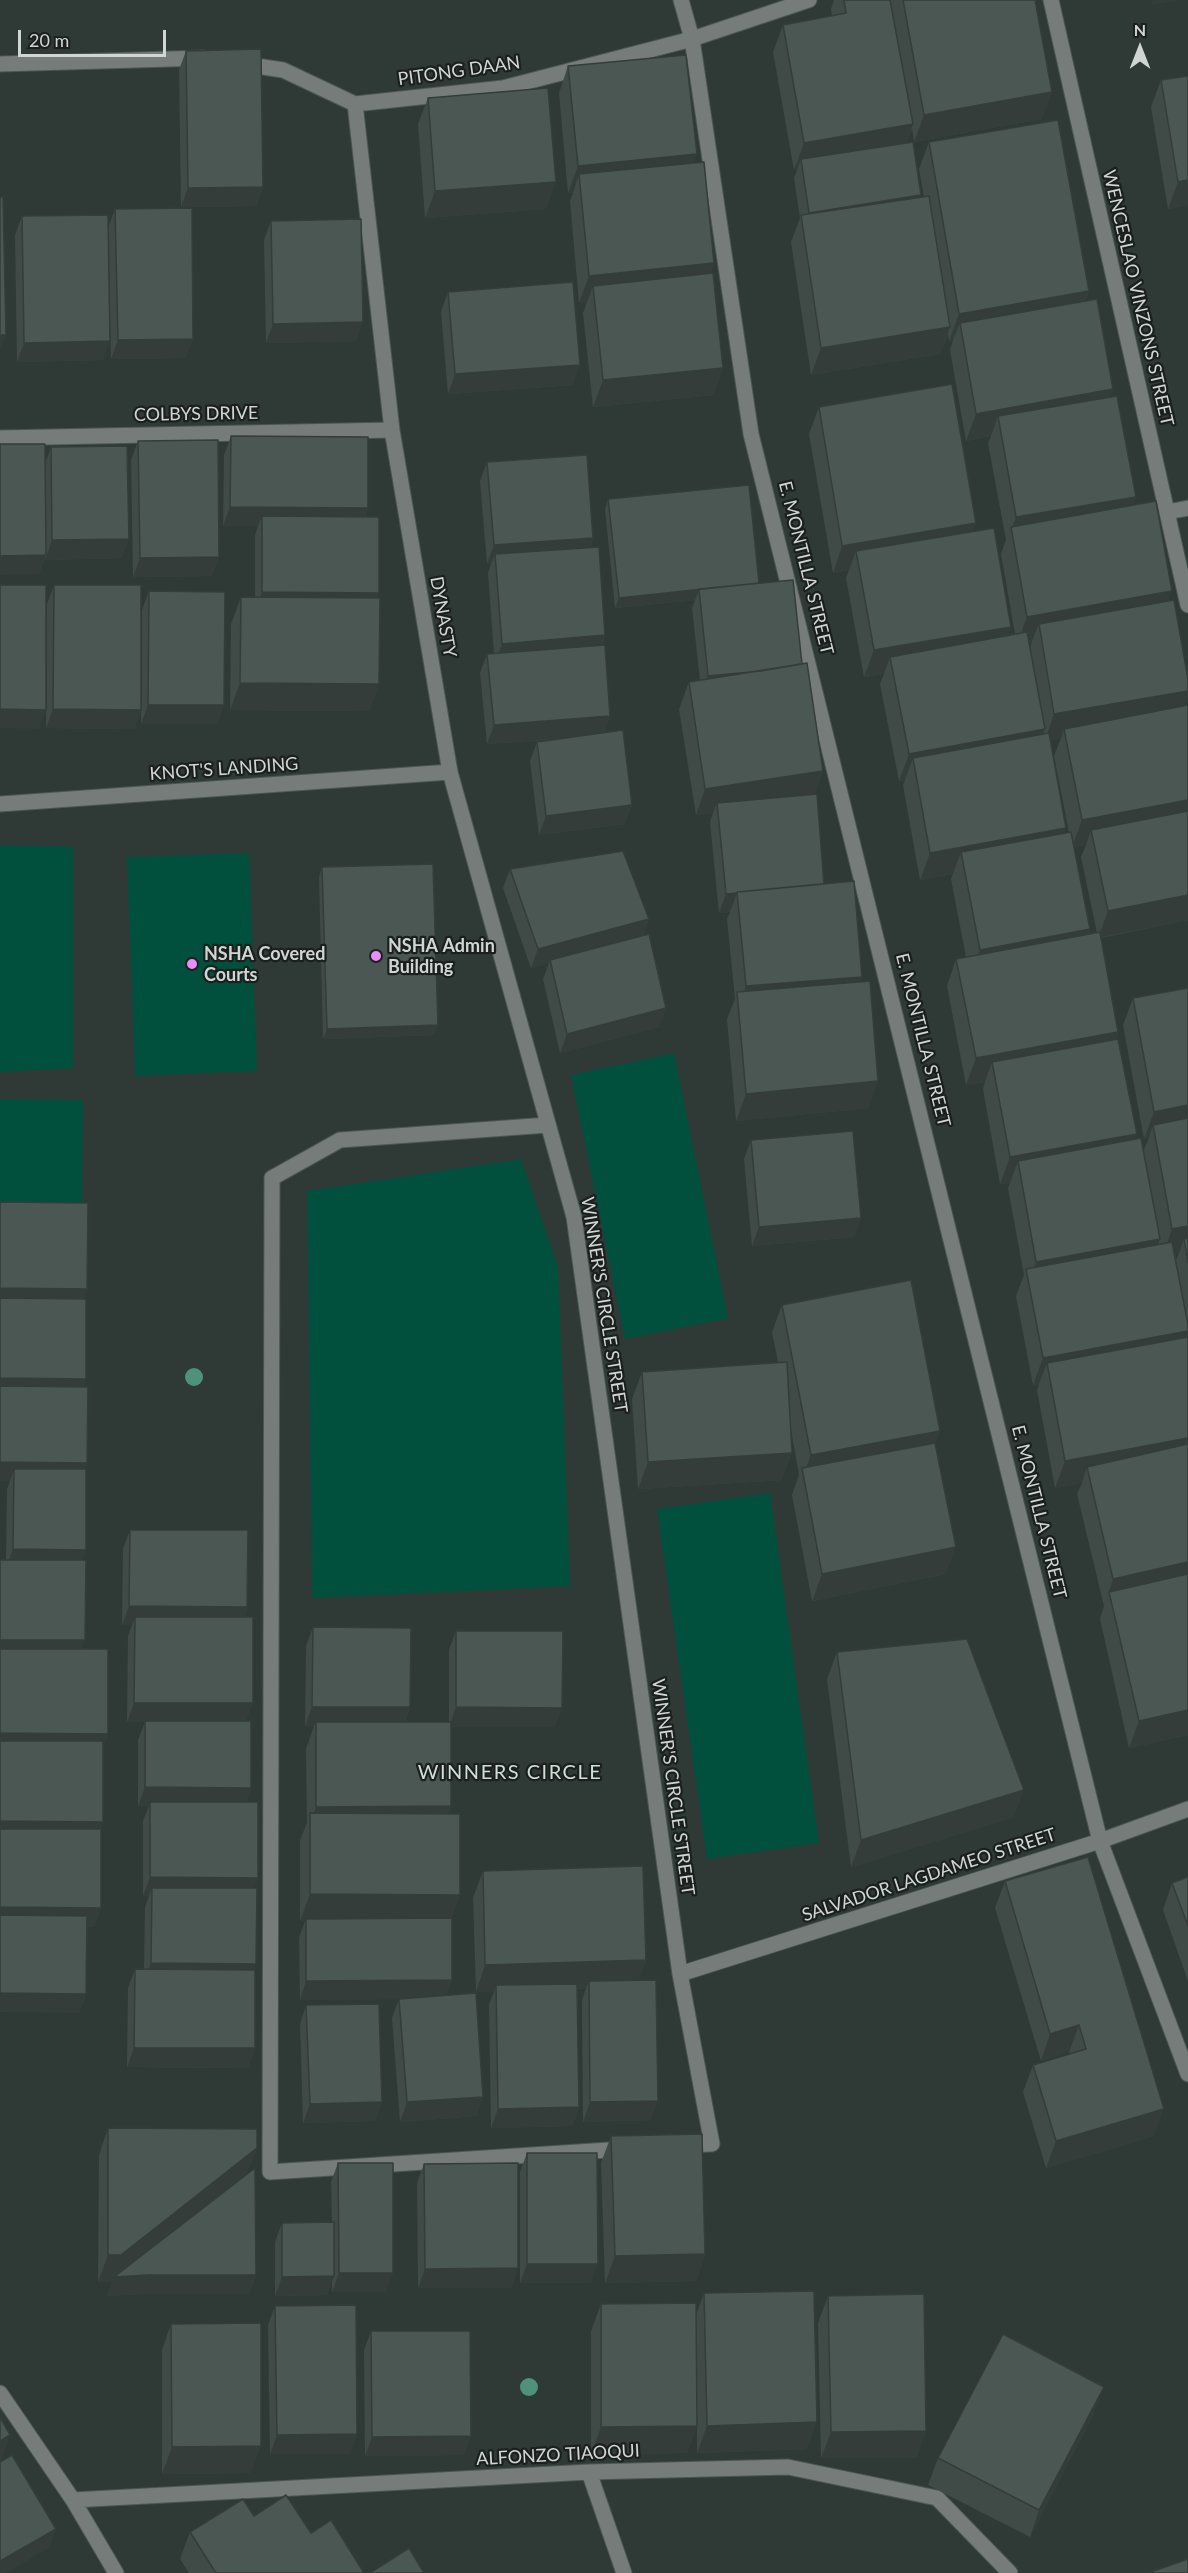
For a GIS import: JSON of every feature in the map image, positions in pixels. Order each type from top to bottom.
[{"type":"street","name":"E. MONTILLA STREET","points":[[681,0],[692,39],[751,434],[1100,1841],[1188,2074]]},
{"type":"street","name":"PITONG DAAN","points":[[354,104],[503,88],[692,39],[809,0]]},
{"type":"street","name":"WENCESLAO VINZONS STREET","points":[[1051,0],[1188,605]]},
{"type":"street","points":[[0,64],[200,57],[283,70],[354,104]]},
{"type":"street","name":"DYNASTY","points":[[354,104],[392,430],[450,772],[548,1125]]},
{"type":"street","name":"COLBYS DRIVE","points":[[0,438],[392,430]]},
{"type":"street","points":[[1167,512],[1188,508]]},
{"type":"street","name":"KNOT'S LANDING","points":[[0,804],[450,772]]},
{"type":"street","points":[[548,1125],[340,1140],[272,1178],[270,2172],[640,2148]]},
{"type":"street","name":"WINNER'S CIRCLE STREET","points":[[548,1125],[574,1217],[680,1974],[712,2144],[664,2147]]},
{"type":"street","name":"SALVADOR LAGDAMEO STREET","points":[[680,1974],[1100,1841],[1188,1809]]},
{"type":"street","points":[[0,2393],[73,2500],[116,2573]]},
{"type":"street","name":"ALFONZO TIAOQUI","points":[[73,2500],[589,2472],[788,2468],[937,2498],[1010,2573]]},
{"type":"street","points":[[589,2472],[624,2573]]},
{"type":"green space","points":[[0,845],[73,847],[73,1068],[0,1072]]},
{"type":"green space","name":"NSHA Covered Courts","points":[[249,853],[257,1071],[135,1076],[127,857]]},
{"type":"green space","points":[[674,1053],[728,1318],[625,1339],[571,1075]]},
{"type":"green space","points":[[0,1099],[83,1100],[82,1204],[0,1203]]},
{"type":"green space","points":[[521,1159],[558,1267],[570,1586],[312,1598],[307,1191]]},
{"type":"green space","points":[[770,1493],[819,1843],[707,1859],[657,1509]]},
{"type":"building","points":[[844,0],[890,0],[913,124],[804,143],[783,25],[846,13]]},
{"type":"building","points":[[903,0],[1035,0],[1052,92],[924,115]]},
{"type":"building","points":[[261,49],[263,187],[188,188],[186,51]]},
{"type":"building","points":[[686,55],[697,154],[578,166],[568,66]]},
{"type":"building","points":[[1188,76],[1188,180],[1178,182],[1161,80]]},
{"type":"building","points":[[548,88],[556,182],[435,191],[428,98]]},
{"type":"building","points":[[1058,120],[1089,291],[959,314],[929,142]]},
{"type":"building","points":[[913,142],[921,195],[809,213],[801,159]]},
{"type":"building","points":[[704,162],[714,263],[589,276],[579,174]]},
{"type":"building","points":[[929,196],[950,327],[821,348],[801,215]]},
{"type":"building","points":[[0,197],[3,197],[6,335],[0,335]]},
{"type":"building","points":[[192,208],[193,339],[118,340],[115,209]]},
{"type":"building","points":[[108,215],[110,341],[24,343],[22,216]]},
{"type":"building","points":[[361,219],[363,322],[273,324],[271,221]]},
{"type":"building","points":[[713,273],[723,368],[603,380],[593,286]]},
{"type":"building","points":[[573,282],[580,365],[455,374],[448,292]]},
{"type":"building","points":[[1097,299],[1113,389],[976,414],[960,323]]},
{"type":"building","points":[[952,384],[976,523],[842,546],[819,407]]},
{"type":"building","points":[[1117,396],[1136,497],[1016,517],[998,416]]},
{"type":"building","points":[[231,436],[368,437],[368,508],[230,507]]},
{"type":"building","points":[[218,440],[219,557],[140,558],[138,441]]},
{"type":"building","points":[[0,444],[45,444],[46,555],[0,556]]},
{"type":"building","points":[[127,446],[129,539],[52,540],[51,447]]},
{"type":"building","points":[[587,455],[593,538],[494,545],[487,462]]},
{"type":"building","points":[[749,485],[759,583],[619,598],[608,499]]},
{"type":"building","points":[[1156,501],[1172,591],[1027,617],[1011,527]]},
{"type":"building","points":[[262,516],[379,517],[379,593],[262,592]]},
{"type":"building","points":[[994,528],[1011,627],[874,650],[856,551]]},
{"type":"building","points":[[599,547],[605,635],[502,644],[495,554]]},
{"type":"building","points":[[793,580],[802,664],[708,676],[699,589]]},
{"type":"building","points":[[0,585],[46,585],[46,710],[0,709]]},
{"type":"building","points":[[54,585],[141,585],[141,710],[53,709]]},
{"type":"building","points":[[149,591],[225,592],[224,705],[148,705]]},
{"type":"building","points":[[241,597],[380,598],[379,684],[240,683]]},
{"type":"building","points":[[1174,600],[1188,679],[1188,691],[1054,714],[1039,624]]},
{"type":"building","points":[[1027,632],[1045,729],[909,754],[890,657]]},
{"type":"building","points":[[605,645],[610,716],[494,725],[487,654]]},
{"type":"building","points":[[807,663],[823,771],[705,789],[689,682]]},
{"type":"building","points":[[1188,705],[1188,800],[1082,820],[1064,729]]},
{"type":"building","points":[[623,730],[632,805],[546,816],[537,742]]},
{"type":"building","points":[[1049,733],[1066,828],[930,853],[913,758]]},
{"type":"building","points":[[817,794],[824,884],[726,894],[717,803]]},
{"type":"building","points":[[1188,811],[1188,895],[1108,911],[1091,830]]},
{"type":"building","points":[[1071,832],[1090,929],[980,950],[961,852]]},
{"type":"building","points":[[623,851],[649,919],[538,949],[510,869]]},
{"type":"building","name":"NSHA Admin Building","points":[[433,864],[438,1025],[327,1029],[322,867]]},
{"type":"building","points":[[854,881],[862,977],[746,986],[737,892]]},
{"type":"building","points":[[1100,932],[1118,1032],[976,1058],[956,959]]},
{"type":"building","points":[[649,934],[666,1008],[567,1034],[550,960]]},
{"type":"building","points":[[870,981],[878,1081],[746,1094],[737,992]]},
{"type":"building","points":[[1188,988],[1188,1105],[1154,1112],[1133,998]]},
{"type":"building","points":[[1118,1039],[1137,1134],[1010,1157],[992,1062]]},
{"type":"building","points":[[1188,1118],[1188,1226],[1172,1229],[1153,1125]]},
{"type":"building","points":[[853,1131],[861,1218],[759,1227],[751,1140]]},
{"type":"building","points":[[1141,1138],[1160,1239],[1036,1262],[1018,1161]]},
{"type":"building","points":[[0,1202],[88,1203],[87,1289],[0,1288]]},
{"type":"building","points":[[1188,1238],[1188,1263],[1184,1239]]},
{"type":"building","points":[[1172,1242],[1188,1331],[1043,1358],[1026,1269]]},
{"type":"building","points":[[911,1280],[940,1431],[811,1455],[782,1305]]},
{"type":"building","points":[[0,1298],[86,1299],[86,1379],[0,1378]]},
{"type":"building","points":[[1188,1337],[1188,1438],[1065,1461],[1047,1363]]},
{"type":"building","points":[[787,1362],[792,1453],[648,1462],[642,1372]]},
{"type":"building","points":[[0,1386],[88,1387],[87,1463],[0,1462]]},
{"type":"building","points":[[935,1443],[956,1547],[822,1574],[802,1468]]},
{"type":"building","points":[[1188,1444],[1188,1562],[1113,1579],[1087,1467]]},
{"type":"building","points":[[14,1469],[86,1469],[86,1550],[13,1549]]},
{"type":"building","points":[[130,1530],[248,1530],[247,1607],[129,1606]]},
{"type":"building","points":[[0,1560],[86,1560],[85,1640],[0,1640]]},
{"type":"building","points":[[1188,1574],[1188,1710],[1139,1721],[1109,1592]]},
{"type":"building","points":[[135,1617],[253,1617],[253,1703],[134,1703]]},
{"type":"building","points":[[313,1627],[411,1628],[410,1707],[312,1707]]},
{"type":"building","points":[[456,1631],[563,1631],[562,1708],[456,1707]]},
{"type":"building","points":[[967,1639],[1024,1790],[861,1840],[837,1652]]},
{"type":"building","points":[[0,1649],[108,1649],[108,1734],[0,1733]]},
{"type":"building","points":[[145,1721],[251,1721],[251,1788],[145,1787]]},
{"type":"building","points":[[316,1722],[451,1722],[451,1806],[316,1807]]},
{"type":"building","points":[[0,1741],[103,1741],[103,1822],[0,1821]]},
{"type":"building","points":[[150,1802],[258,1802],[258,1878],[150,1877]]},
{"type":"building","points":[[310,1813],[460,1814],[460,1895],[310,1894]]},
{"type":"building","points":[[0,1829],[101,1829],[101,1908],[0,1907]]},
{"type":"building","points":[[1088,1857],[1164,2109],[1056,2141],[1033,2065],[1086,2049],[1079,2025],[1050,2034],[1005,1881]]},
{"type":"building","points":[[643,1866],[646,1960],[485,1965],[483,1871]]},
{"type":"building","points":[[1188,1877],[1188,1926],[1172,1883]]},
{"type":"building","points":[[152,1888],[257,1888],[256,1964],[151,1963]]},
{"type":"building","points":[[0,1915],[87,1916],[86,1994],[0,1993]]},
{"type":"building","points":[[452,1918],[452,1980],[306,1981],[306,1919]]},
{"type":"building","points":[[135,1969],[255,1970],[255,2048],[134,2048]]},
{"type":"building","points":[[656,1980],[658,2101],[590,2102],[589,1981]]},
{"type":"building","points":[[577,1984],[579,2107],[498,2109],[496,1985]]},
{"type":"building","points":[[476,1993],[483,2097],[407,2102],[399,1999]]},
{"type":"building","points":[[379,2004],[382,2102],[310,2104],[306,2005]]},
{"type":"building","points":[[108,2128],[257,2129],[257,2148],[121,2255],[108,2255]]},
{"type":"building","points":[[702,2134],[705,2254],[615,2256],[611,2136]]},
{"type":"building","points":[[527,2153],[597,2153],[598,2264],[527,2264]]},
{"type":"building","points":[[338,2163],[393,2163],[393,2273],[339,2273]]},
{"type":"building","points":[[518,2163],[518,2268],[425,2269],[424,2164]]},
{"type":"building","points":[[255,2168],[256,2275],[114,2277]]},
{"type":"building","points":[[334,2222],[334,2276],[282,2277],[282,2223]]},
{"type":"building","points":[[814,2291],[817,2422],[707,2426],[704,2293]]},
{"type":"building","points":[[924,2294],[926,2431],[831,2432],[828,2296]]},
{"type":"building","points":[[696,2303],[697,2426],[601,2427],[601,2304]]},
{"type":"building","points":[[356,2305],[357,2434],[277,2435],[275,2306]]},
{"type":"building","points":[[261,2323],[261,2446],[172,2447],[171,2324]]},
{"type":"building","points":[[371,2331],[470,2331],[471,2436],[372,2437]]},
{"type":"building","points":[[1003,2334],[1104,2387],[1039,2510],[938,2458]]},
{"type":"building","points":[[0,2417],[10,2435],[0,2441]]},
{"type":"building","points":[[12,2455],[56,2529],[0,2561],[0,2462]]},
{"type":"building","points":[[286,2495],[311,2533],[331,2520],[364,2573],[216,2573],[190,2532],[243,2499],[254,2516]]},
{"type":"building","points":[[409,2548],[424,2573],[370,2573]]},
{"type":"building","points":[[1188,2559],[1188,2573],[1148,2573]]},
{"type":"place","name":"NSHA Admin Building","points":[[376,956]]},
{"type":"place","name":"NSHA Covered Courts","points":[[192,964]]},
{"type":"district","name":"WINNERS CIRCLE","points":[[510,1773]]}]
